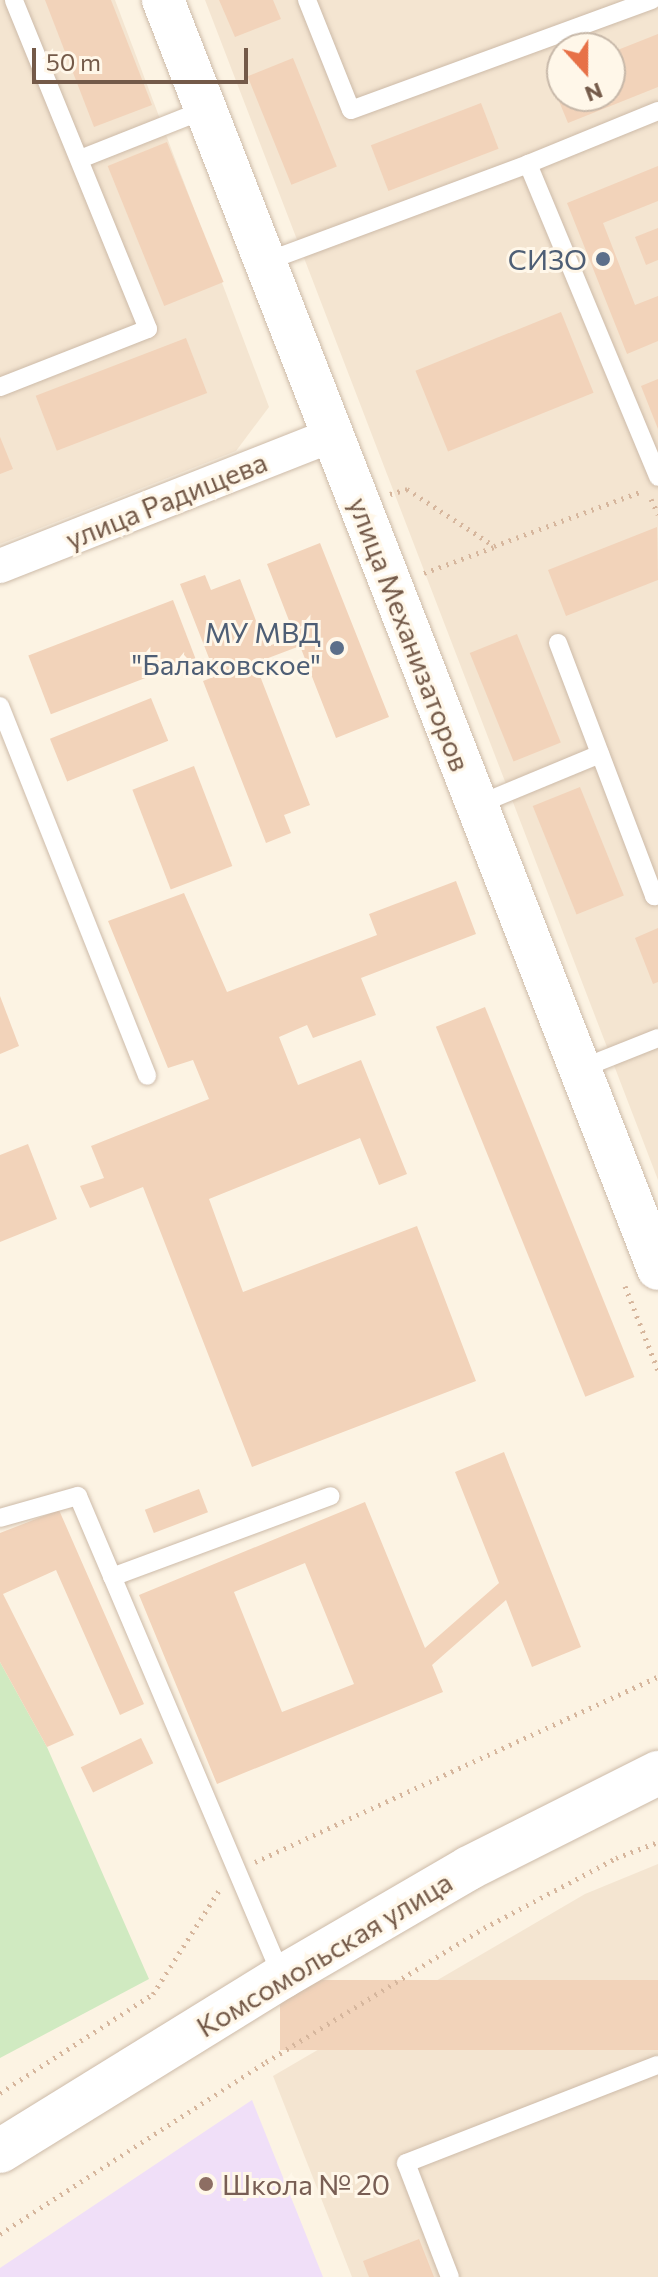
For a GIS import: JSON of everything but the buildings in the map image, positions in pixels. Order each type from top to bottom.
[{"type":"main road","name":"Комсомольская улица","points":[[0,2151],[282,1977],[469,1868],[658,1773]]},
{"type":"street","name":"улица Механизаторов","points":[[163,0],[658,1269]]},
{"type":"street","name":"улица Радищева","points":[[0,566],[332,435]]},
{"type":"lane","points":[[0,387],[148,329],[14,0]]},
{"type":"lane","points":[[307,0],[351,110],[651,0]]},
{"type":"lane","points":[[80,159],[206,109]]},
{"type":"lane","points":[[265,262],[528,164],[658,111]]},
{"type":"lane","points":[[528,164],[658,477]]},
{"type":"lane","points":[[558,643],[654,896],[658,894]]},
{"type":"lane","points":[[0,706],[147,1076]]},
{"type":"lane","points":[[477,805],[600,754]]},
{"type":"lane","points":[[580,1069],[658,1038]]},
{"type":"lane","points":[[0,1518],[78,1496],[282,1977]]},
{"type":"lane","points":[[112,1577],[331,1496]]},
{"type":"lane","points":[[450,2277],[406,2163],[658,2065]]},
{"type":"path","points":[[385,495],[407,489],[494,546]]},
{"type":"path","points":[[416,576],[647,489],[658,514]]},
{"type":"path","points":[[0,2093],[153,1994],[230,1873],[658,1677]]},
{"type":"path","points":[[0,2234],[266,2062],[484,1928],[616,1858],[658,1842]]},
{"type":"shaded area","points":[[0,0],[115,0],[269,407],[236,451],[0,544]]},
{"type":"shaded area","points":[[205,0],[658,0],[658,1180]]},
{"type":"shaded area","points":[[658,1864],[658,2277],[352,2277],[273,2076],[585,1894]]},
{"type":"shaded area","name":"Школа № 20","points":[[252,2100],[323,2277],[0,2277],[0,2268]]},
{"type":"green space","points":[[0,1662],[47,1747],[149,1979],[0,2058]]},
{"type":"place","name":"СИЗО","points":[[603,259]]},
{"type":"place","name":"МУ МВД \"Балаковское\"","points":[[337,648]]},
{"type":"place","name":"Школа № 20","points":[[206,2184]]}]
